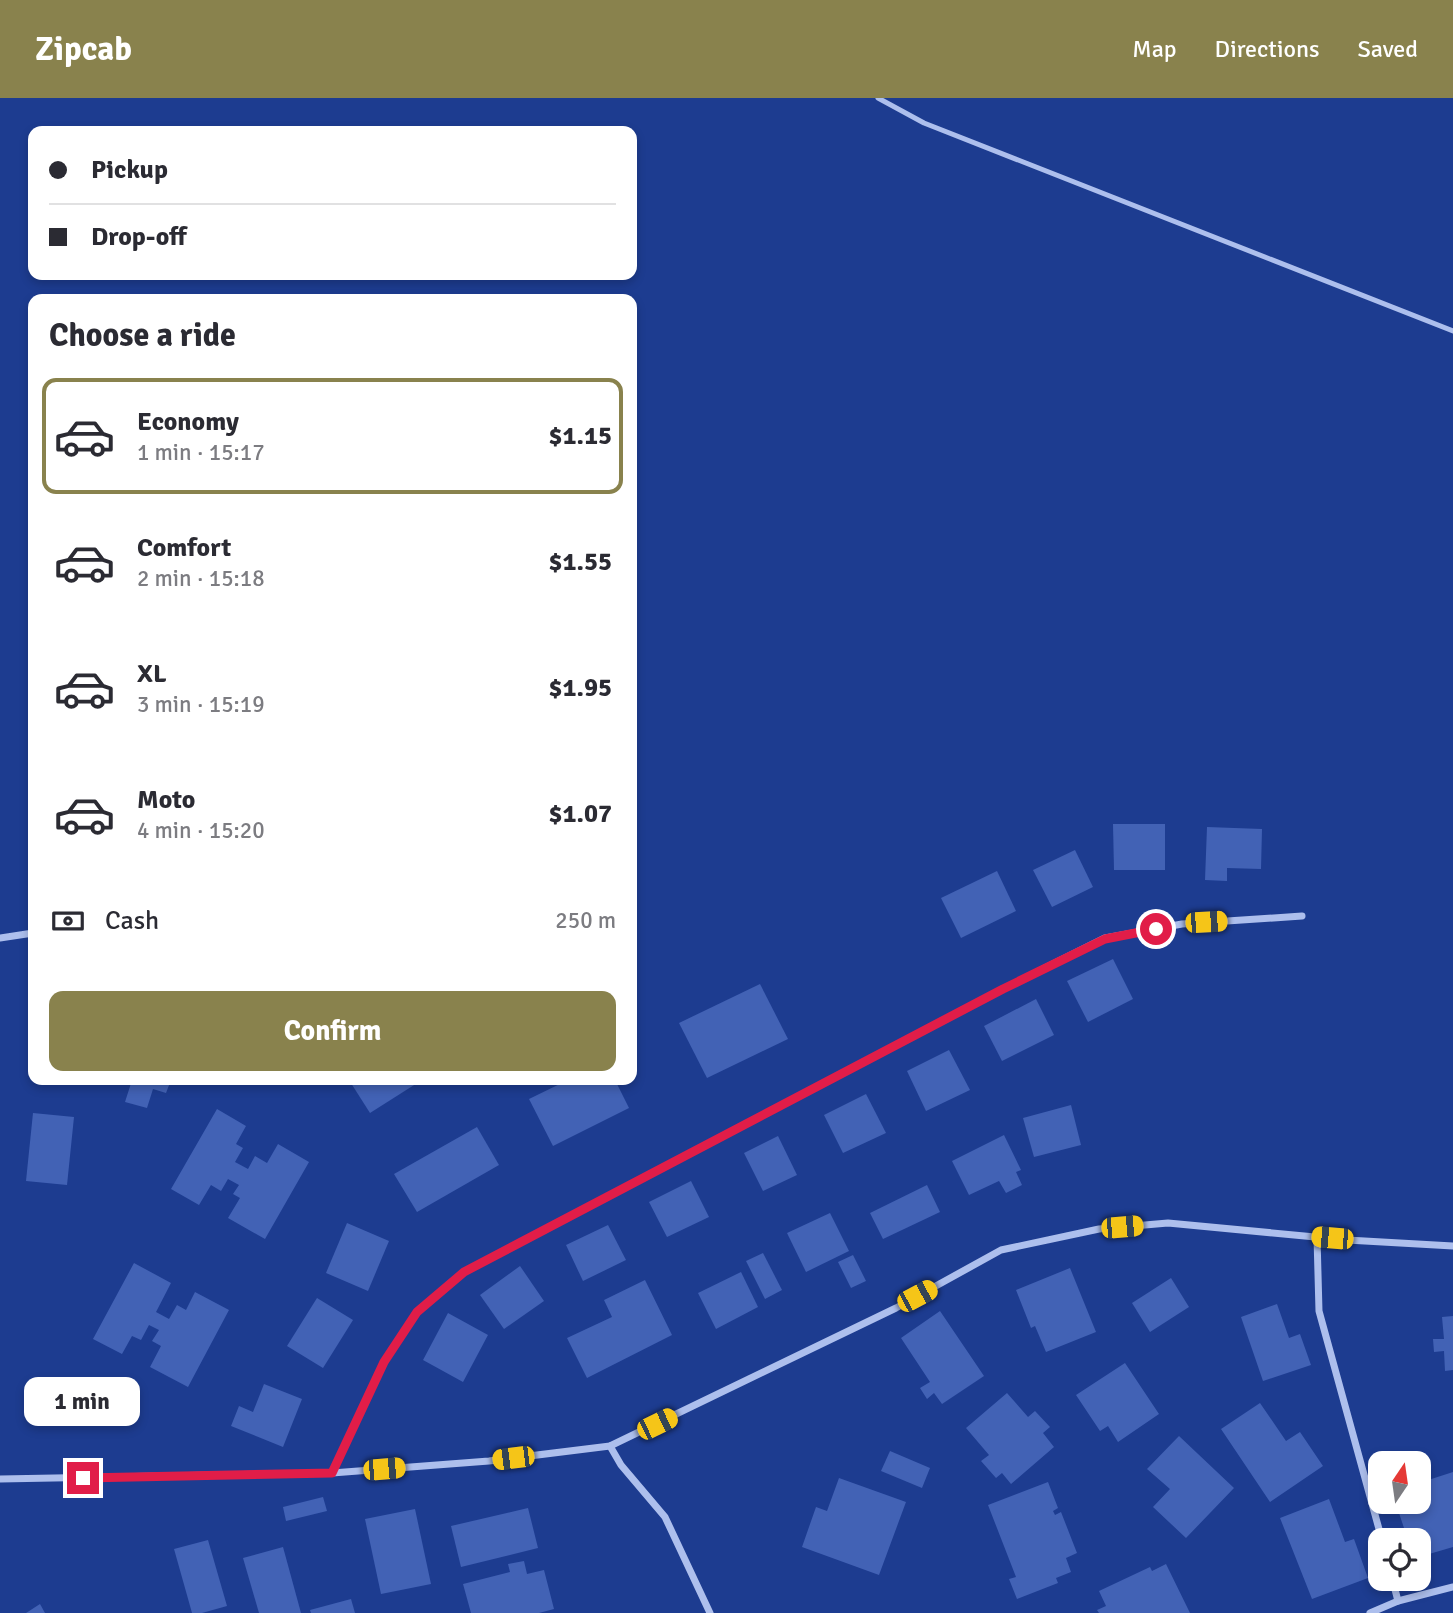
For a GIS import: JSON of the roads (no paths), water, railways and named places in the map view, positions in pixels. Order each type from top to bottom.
[{"type":"street","points":[[332,1473],[384,1362],[417,1312],[464,1272],[1003,989],[1105,939],[1182,924],[1302,916]]},
{"type":"street","points":[[0,938],[28,934]]},
{"type":"street","points":[[0,1479],[332,1473],[489,1461],[610,1447],[896,1308],[1001,1250],[1099,1229],[1168,1223],[1453,1247]]},
{"type":"street","points":[[1317,1237],[1319,1311],[1379,1528]]},
{"type":"street","points":[[610,1447],[621,1465],[665,1517],[710,1613]]},
{"type":"street","points":[[1370,1613],[1398,1601],[1453,1587]]},
{"type":"street","points":[[1395,1591],[1398,1601]]},
{"type":"lane","points":[[878,98],[924,123],[1453,331]]}]
